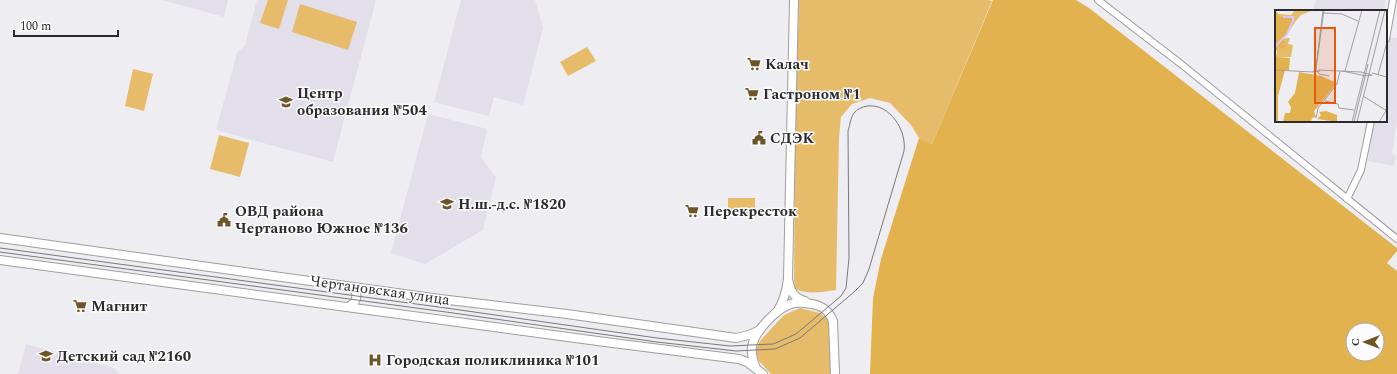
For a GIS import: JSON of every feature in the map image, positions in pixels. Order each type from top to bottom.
[{"type":"main road","points":[[777,312],[783,302],[787,290],[788,278],[794,0]]},
{"type":"main road","name":"Чертановская улица","points":[[0,238],[736,338],[749,335],[760,330]]},
{"type":"main road","name":"Чертановская улица","points":[[0,260],[740,359],[756,368],[763,374]]},
{"type":"main road","points":[[788,278],[791,291],[795,296],[817,305],[830,313],[833,321],[835,374]]},
{"type":"main road","points":[[347,307],[352,305],[356,300],[356,291],[353,287]]},
{"type":"main road","name":"Чертановская улица","points":[[756,368],[753,360],[752,345],[760,330],[777,312],[793,303],[801,302],[817,305]]},
{"type":"street","points":[[1098,0],[1181,64],[1397,239]]},
{"type":"street","points":[[1387,33],[1393,0]]},
{"type":"street","points":[[1347,199],[1361,170],[1371,122]]},
{"type":"shaded area","points":[[162,0],[228,0],[224,17]]},
{"type":"shaded area","name":"Центр образования №504","points":[[257,0],[376,0],[333,162],[216,130],[237,53],[245,45]]},
{"type":"shaded area","points":[[268,0],[288,0],[279,29],[260,23]]},
{"type":"shaded area","points":[[461,0],[535,0],[543,28],[523,105],[494,97],[489,116],[434,102]]},
{"type":"shaded area","points":[[799,0],[992,1],[932,144],[919,138],[911,125],[890,103],[870,98],[852,104],[841,117],[839,137],[836,290],[815,292],[805,292],[795,289],[794,281],[795,143]]},
{"type":"shaded area","points":[[993,0],[1076,0],[1089,8],[1397,248],[1397,251],[1387,263],[1397,271],[1397,374],[870,374],[873,298],[881,259],[919,138],[932,144]]},
{"type":"shaded area","points":[[1316,0],[1385,0],[1384,10],[1313,10]]},
{"type":"shaded area","points":[[300,4],[357,22],[348,50],[292,32]]},
{"type":"shaded area","points":[[1388,37],[1397,38],[1397,119],[1392,154],[1396,155],[1394,166],[1368,161],[1374,122],[1387,122]]},
{"type":"shaded area","points":[[587,47],[596,61],[568,76],[560,62]]},
{"type":"shaded area","points":[[133,69],[153,74],[144,111],[125,106]]},
{"type":"shaded area","name":"Н.ш.-д.с. №1820","points":[[428,114],[487,129],[481,157],[496,178],[483,230],[425,264],[391,253]]},
{"type":"shaded area","points":[[219,135],[249,143],[240,177],[210,169]]},
{"type":"shaded area","points":[[728,198],[755,198],[755,214],[728,214]]},
{"type":"shaded area","points":[[800,308],[820,313],[828,320],[831,340],[831,374],[771,374],[759,361],[756,351],[759,342],[784,315]]},
{"type":"shaded area","name":"Детский сад №2160","points":[[26,344],[114,368],[119,374],[18,374]]},
{"type":"tram line","points":[[0,248],[657,338],[730,346],[773,344],[796,334],[841,296],[846,288],[849,258],[848,131],[854,113],[860,108],[867,106],[875,106],[883,109],[890,114],[900,127],[904,143],[904,151],[869,269],[863,283],[800,338],[775,349],[736,351],[657,342],[0,252]]},
{"type":"place","name":"Калач","points":[[754,64]]},
{"type":"place","name":"Гастроном №1","points":[[752,94]]},
{"type":"place","name":"Центр образования №504","points":[[286,102]]},
{"type":"place","name":"СДЭК","points":[[759,138]]},
{"type":"place","name":"Н.ш.-д.с. №1820","points":[[447,204]]},
{"type":"place","name":"Перекресток","points":[[692,211]]},
{"type":"place","name":"ОВД района Чертаново Южное №136","points":[[224,220]]},
{"type":"place","name":"Магнит","points":[[80,306]]},
{"type":"place","name":"Детский сад №2160","points":[[46,356]]},
{"type":"place","name":"Городская поликлиника №101","points":[[375,360]]}]
